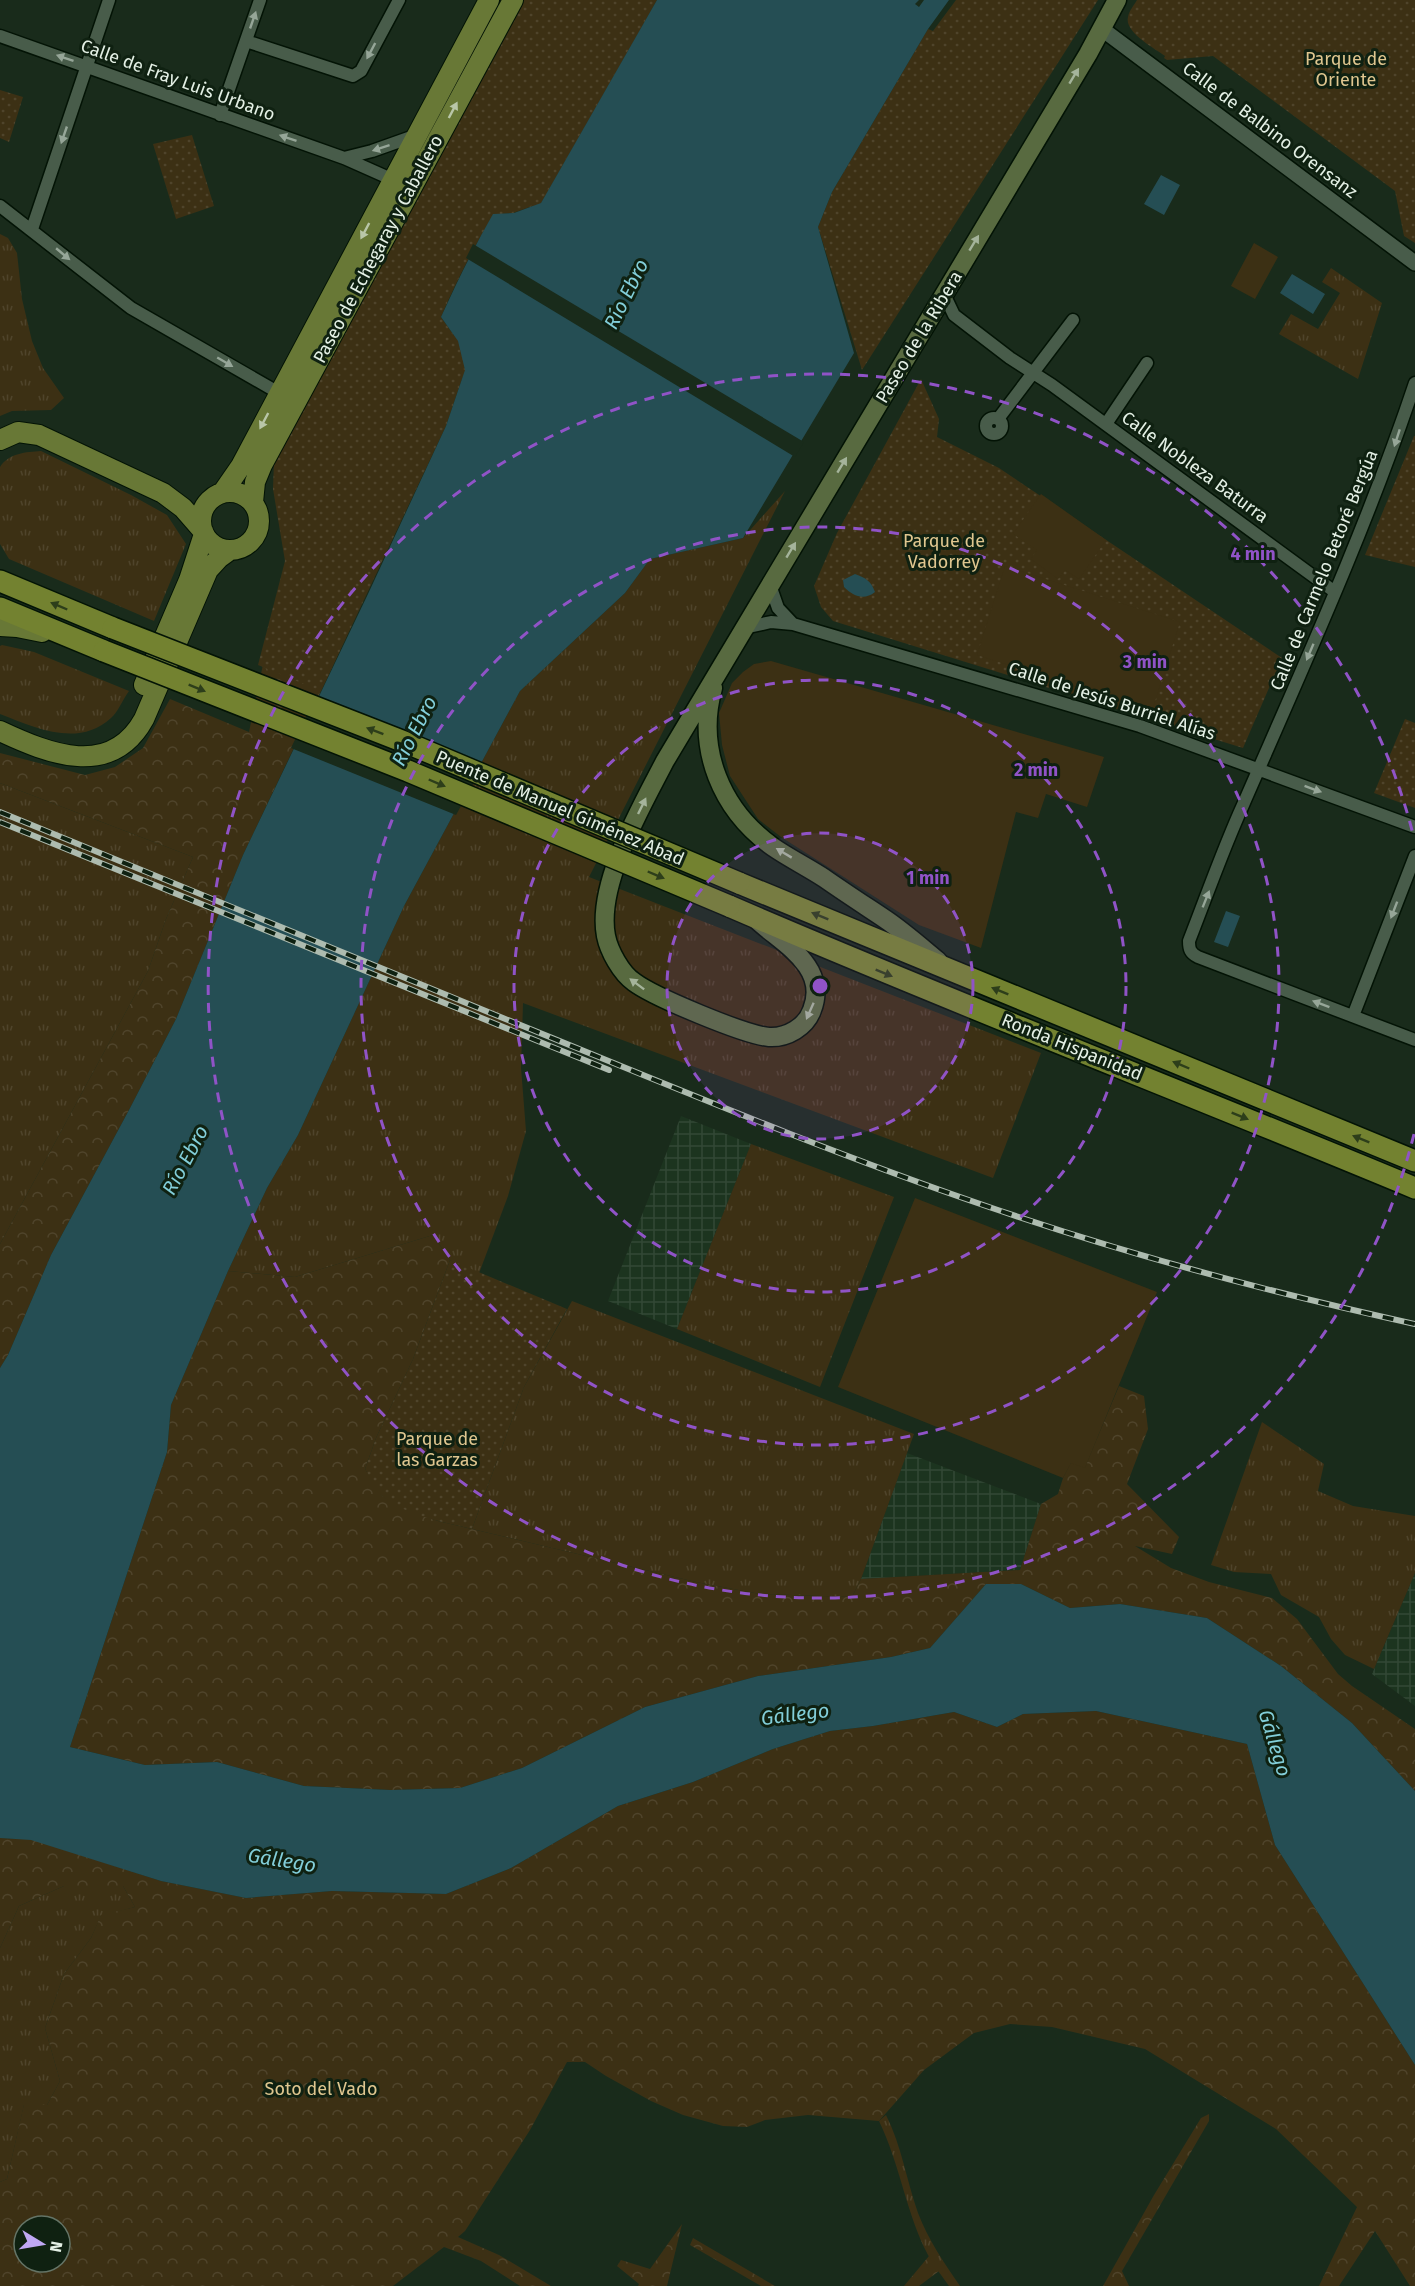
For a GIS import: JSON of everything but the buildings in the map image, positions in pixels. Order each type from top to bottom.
[{"type":"highway","name":"Puente de Manuel Giménez Abad","points":[[9,585],[407,743],[739,883]]},
{"type":"highway","points":[[0,608],[74,638]]},
{"type":"highway","name":"Puente de Manuel Giménez Abad","points":[[74,638],[408,771],[729,906]]},
{"type":"highway","name":"Ronda Hispanidad","points":[[739,883],[1415,1161]]},
{"type":"highway","name":"Ronda Hispanidad","points":[[729,906],[861,963],[1073,1047],[1412,1189]]},
{"type":"main road","name":"Paseo de Echegaray y Caballero","points":[[220,494],[237,472],[489,0]]},
{"type":"main road","name":"Paseo de Echegaray y Caballero","points":[[253,502],[255,482],[262,465],[513,0]]},
{"type":"main road","name":"Paseo de la Ribera","points":[[753,916],[801,958],[809,969],[815,985],[814,1005],[806,1021],[794,1031],[780,1036],[769,1037],[746,1031],[648,991],[632,981],[623,970],[606,936],[606,904],[623,848],[665,761],[1102,29],[1117,0]]},
{"type":"main road","points":[[0,440],[10,435],[26,432],[39,435],[163,493],[183,508],[214,546],[230,550]]},
{"type":"main road","points":[[0,449],[16,441],[48,440]]},
{"type":"main road","points":[[0,731],[45,749],[84,758],[102,754],[122,744],[137,730],[147,713],[201,583],[214,563],[230,550],[245,546],[255,537],[260,524],[253,502],[236,492],[187,496],[163,493]]},
{"type":"main road","points":[[65,755],[97,746],[109,740],[127,723],[189,580],[203,532],[202,514],[210,500],[220,494]]},
{"type":"main road","points":[[0,569],[9,585]]},
{"type":"main road","points":[[0,626],[74,638]]},
{"type":"main road","points":[[717,671],[707,721],[708,740],[715,773],[737,813],[773,847],[886,919],[952,971]]},
{"type":"street","points":[[32,229],[109,0]]},
{"type":"street","points":[[220,115],[260,0]]},
{"type":"street","points":[[246,40],[350,76],[355,75],[361,71],[399,0]]},
{"type":"street","name":"Calle de Balbino Orensanz","points":[[1102,29],[1415,262]]},
{"type":"street","name":"Calle de Fray Luis Urbano","points":[[0,36],[344,158],[393,179]]},
{"type":"street","points":[[344,158],[417,135]]},
{"type":"street","points":[[393,179],[402,188],[406,199]]},
{"type":"street","points":[[0,206],[131,308],[279,393]]},
{"type":"street","name":"Calle Nobleza Baturra","points":[[944,294],[954,315],[1335,592]]},
{"type":"street","points":[[931,315],[954,315]]},
{"type":"street","points":[[998,419],[1073,320]]},
{"type":"street","points":[[1106,424],[1147,363]]},
{"type":"street","name":"Calle de Carmelo Betoré Bergúa","points":[[1353,1016],[1191,953],[1189,940],[1258,769],[1391,457],[1415,382]]},
{"type":"street","points":[[771,585],[778,608],[794,624]]},
{"type":"street","name":"Calle de Jesús Burriel Alías","points":[[742,629],[771,622],[794,624],[1140,726],[1415,827]]},
{"type":"street","points":[[1415,856],[1353,1016],[1415,1040]]},
{"type":"shaded area","points":[[681,1116],[751,1144],[677,1329],[608,1301]]},
{"type":"shaded area","points":[[907,1453],[1041,1504],[1020,1570],[861,1579]]},
{"type":"shaded area","points":[[1415,1573],[1415,1706],[1372,1674]]},
{"type":"green space","points":[[523,0],[657,0],[541,203],[513,213],[493,215],[459,278],[441,317],[458,341],[465,370],[446,426],[321,691],[258,665],[285,561],[273,489],[274,460],[461,110]]},
{"type":"green space","points":[[657,0],[541,203],[329,674],[243,855],[176,1019],[51,1255],[8,1355],[0,1368],[0,1244],[148,971],[166,919],[193,857],[0,783],[0,753],[85,775],[115,767],[143,748],[170,699],[249,732],[267,645]]},
{"type":"green space","points":[[956,0],[1098,0],[862,370],[818,227],[832,192],[928,29],[933,31]]},
{"type":"green space","name":"Parque de Oriente","points":[[1137,0],[1415,0],[1415,243],[1404,236],[1395,191],[1213,56],[1167,60],[1165,56],[1135,34],[1128,23],[1128,17]]},
{"type":"green space","points":[[0,90],[23,97],[9,142],[0,138]]},
{"type":"green space","points":[[192,135],[214,206],[176,219],[153,144]]},
{"type":"green space","points":[[0,234],[8,238],[17,253],[22,299],[32,341],[43,368],[64,398],[51,410],[12,411],[0,416]]},
{"type":"green space","points":[[1254,243],[1278,257],[1255,299],[1231,286]]},
{"type":"green space","points":[[1331,268],[1382,303],[1358,379],[1279,334],[1291,314],[1318,329],[1340,293],[1322,282]]},
{"type":"green space","name":"Parque de Vadorrey","points":[[921,379],[939,419],[937,437],[999,468],[1282,658],[1243,748],[833,621],[821,607],[814,586],[837,533]]},
{"type":"green space","points":[[1415,436],[1415,567],[1365,555]]},
{"type":"green space","points":[[41,451],[167,515],[186,544],[154,621],[9,559],[0,544],[0,467],[13,456]]},
{"type":"green space","points":[[785,491],[589,877],[1041,1053],[993,1178],[523,1003],[521,1068],[526,1131],[508,1196],[478,1276],[450,1260],[433,1235],[295,1277],[228,1271],[267,1188],[298,1135],[404,906],[520,691],[625,593],[650,559],[743,538]]},
{"type":"green space","points":[[1041,494],[1106,540],[1079,579],[1065,570],[1058,579],[1031,559],[1037,550],[1013,534]]},
{"type":"green space","points":[[1005,566],[1180,622],[1152,711],[977,655]]},
{"type":"green space","points":[[0,646],[34,652],[129,691],[111,718],[85,732],[71,734],[28,725],[0,714]]},
{"type":"green space","points":[[771,661],[1104,757],[1087,807],[1046,794],[1038,818],[1016,812],[981,948],[919,925],[781,837],[758,819],[730,776],[722,745],[719,713],[732,683],[743,672],[754,664]]},
{"type":"green space","points":[[1405,719],[1415,723],[1415,808],[1374,793]]},
{"type":"green space","points":[[0,783],[193,857],[166,919],[148,971],[0,1244]]},
{"type":"green space","points":[[751,1144],[894,1197],[820,1387],[677,1329]]},
{"type":"green space","points":[[915,1198],[1157,1292],[1085,1468],[1071,1463],[1063,1478],[838,1387]]},
{"type":"green space","points":[[433,1235],[450,1260],[413,1359],[376,1438],[365,1469],[382,1496],[407,1510],[438,1521],[696,1582],[760,1594],[852,1597],[861,1579],[1020,1570],[1041,1504],[1058,1494],[1071,1462],[1085,1467],[1119,1386],[1144,1396],[1148,1429],[1127,1484],[1179,1537],[1172,1554],[1135,1546],[1171,1568],[1209,1582],[1272,1598],[1297,1619],[1338,1674],[1415,1729],[1415,1791],[1352,1723],[1281,1666],[1207,1618],[1120,1604],[1070,1608],[1021,1584],[986,1584],[930,1648],[891,1657],[758,1676],[645,1707],[522,1768],[460,1788],[391,1790],[304,1786],[217,1762],[145,1765],[70,1747],[167,1452],[171,1405],[228,1271],[295,1277]]},
{"type":"green space","name":"Parque de las Garzas","points":[[450,1260],[567,1309],[524,1387],[472,1529],[426,1518],[393,1504],[378,1491],[365,1469],[376,1438],[413,1359]]},
{"type":"green space","points":[[572,1301],[914,1434],[861,1579],[852,1597],[760,1594],[696,1582],[472,1529],[524,1387]]},
{"type":"green space","points":[[1262,1422],[1324,1464],[1318,1491],[1353,1506],[1415,1516],[1415,1573],[1374,1669],[1345,1655],[1331,1639],[1319,1617],[1281,1595],[1271,1574],[1234,1572],[1211,1565]]},
{"type":"green space","name":"Soto del Vado","points":[[1096,1711],[1247,1744],[1275,1845],[1415,2065],[1415,2286],[1410,2286],[1375,2231],[1339,2286],[1319,2286],[1357,2207],[1276,2129],[1145,2049],[1052,2027],[1010,2024],[974,2033],[924,2070],[879,2121],[808,2115],[765,2120],[747,2127],[723,2126],[683,2115],[651,2101],[585,2062],[567,2062],[530,2130],[465,2231],[458,2237],[499,2255],[551,2286],[520,2286],[481,2261],[444,2247],[393,2286],[0,2286],[0,2182],[7,2179],[24,2104],[47,2105],[60,2081],[45,2028],[64,1974],[91,1938],[101,1915],[135,1907],[123,1886],[64,1886],[19,1906],[0,1948],[0,1838],[31,1839],[161,1881],[246,1898],[332,1891],[446,1894],[511,1868],[618,1806],[693,1782],[773,1749],[830,1731],[954,1712],[997,1727],[1023,1714]]},
{"type":"green space","points":[[64,1886],[123,1886],[135,1907],[101,1916],[91,1938],[64,1974],[45,2028],[60,2081],[47,2105],[24,2105],[7,2179],[0,2182],[0,1948],[19,1906]]},
{"type":"green space","points":[[1209,2114],[1209,2121],[1122,2271],[1129,2286],[1103,2286],[1201,2118]]},
{"type":"green space","points":[[886,2115],[896,2139],[922,2223],[960,2286],[949,2286],[930,2259],[920,2239],[879,2121]]},
{"type":"green space","points":[[682,2224],[667,2286],[638,2286],[639,2284],[617,2266],[621,2260],[650,2269]]},
{"type":"green space","points":[[693,2238],[775,2286],[761,2286],[690,2245]]},
{"type":"green space","points":[[929,2256],[939,2271],[919,2286],[904,2286]]},
{"type":"water","points":[[657,0],[919,0],[915,4],[919,7],[924,0],[949,0],[928,29],[832,192],[818,227],[854,353],[743,538],[650,559],[625,593],[520,691],[404,906],[298,1135],[267,1188],[228,1271],[171,1405],[167,1452],[70,1747],[145,1765],[217,1762],[304,1786],[391,1790],[460,1788],[522,1768],[645,1707],[758,1676],[891,1657],[930,1648],[986,1584],[1021,1584],[1070,1608],[1120,1604],[1207,1618],[1281,1666],[1352,1723],[1415,1791],[1415,2065],[1275,1845],[1247,1744],[1096,1711],[1023,1714],[997,1727],[954,1712],[830,1731],[773,1749],[693,1782],[618,1806],[511,1868],[446,1894],[332,1891],[246,1898],[161,1881],[31,1840],[0,1838],[0,1368],[8,1355],[51,1255],[176,1019],[243,855],[446,426],[465,370],[458,341],[441,317],[453,291],[493,214],[514,213],[541,203]]},
{"type":"water","points":[[1161,175],[1180,185],[1164,215],[1144,204]]},
{"type":"water","points":[[1292,274],[1325,294],[1313,314],[1280,293]]},
{"type":"water","points":[[855,574],[868,580],[875,592],[863,597],[847,590],[843,580]]},
{"type":"water","points":[[1226,911],[1240,916],[1228,947],[1214,942]]},
{"type":"pier","points":[[473,244],[804,442],[795,457],[466,258]]},
{"type":"pier","points":[[315,698],[483,766],[456,815],[291,748]]},
{"type":"railway","points":[[0,812],[682,1091],[929,1186],[1149,1257],[1255,1286],[1415,1324]]},
{"type":"railway","points":[[0,822],[609,1070]]},
{"type":"water label","name":"Río Ebro","points":[[626,294]]},
{"type":"water label","name":"Río Ebro","points":[[414,731]]},
{"type":"water label","name":"Río Ebro","points":[[185,1160]]},
{"type":"water label","name":"Gállego","points":[[795,1714]]},
{"type":"water label","name":"Gállego","points":[[1275,1743]]},
{"type":"water label","name":"Gállego","points":[[282,1860]]}]
